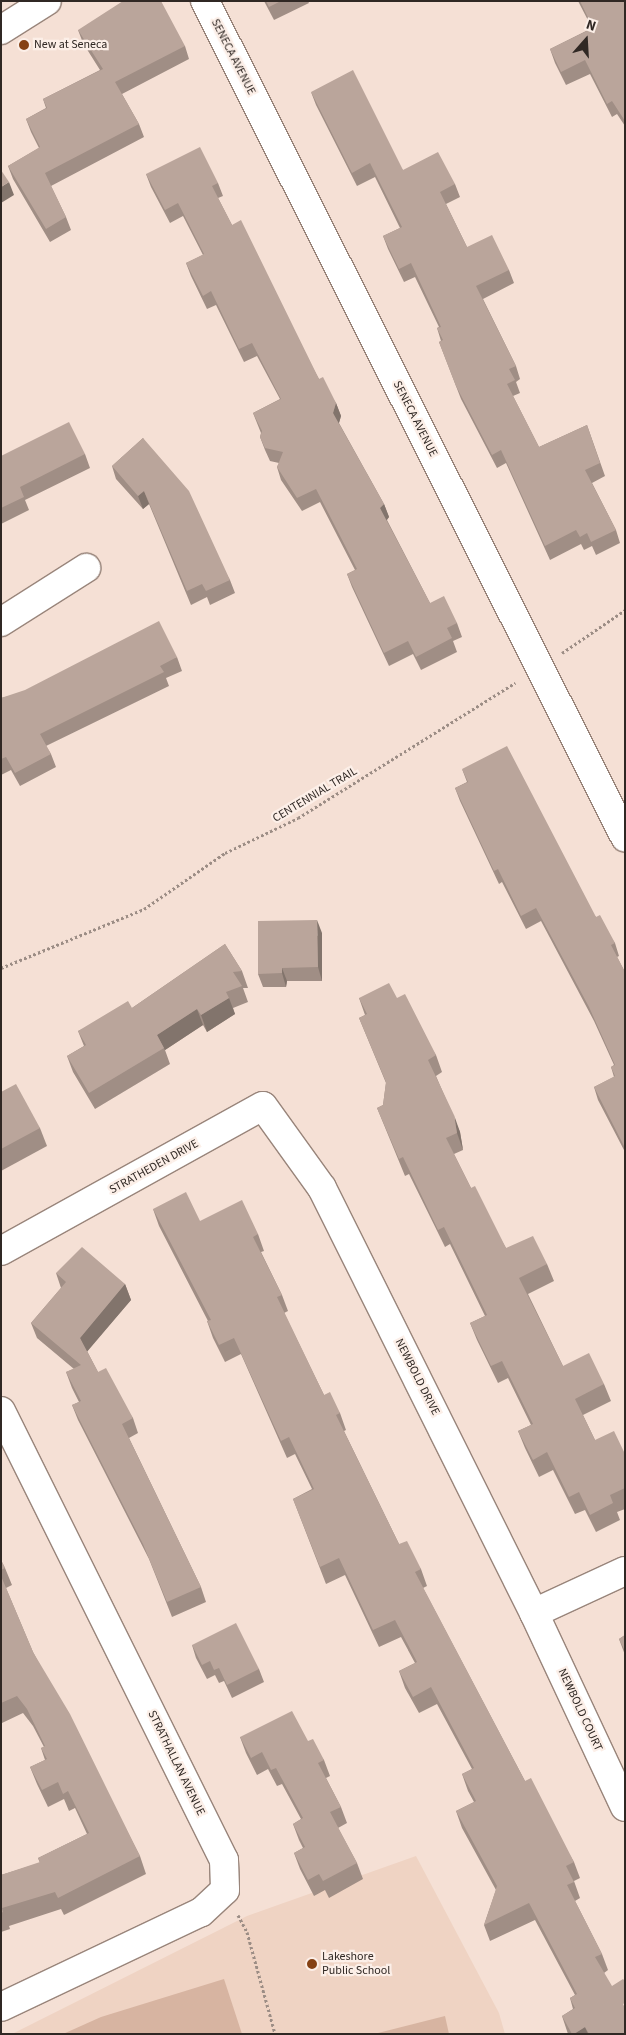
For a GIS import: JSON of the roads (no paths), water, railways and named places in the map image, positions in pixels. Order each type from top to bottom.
[{"type":"street","points":[[1,30],[46,1]]},
{"type":"street","name":"SENECA AVENUE","points":[[204,1],[625,837]]},
{"type":"street","points":[[1,622],[86,568]]},
{"type":"street","name":"STRATHEDEN DRIVE","points":[[1,1251],[264,1106],[292,1146]]},
{"type":"street","name":"NEWBOLD DRIVE","points":[[292,1146],[322,1188],[534,1613]]},
{"type":"street","name":"STRATHALLAN AVENUE","points":[[1,1411],[224,1860],[225,1890],[201,1912],[1,2007]]},
{"type":"street","points":[[534,1613],[625,1571]]},
{"type":"street","name":"NEWBOLD COURT","points":[[534,1613],[625,1806]]},
{"type":"place","name":"New at Seneca","points":[[24,45]]},
{"type":"place","name":"Lakeshore Public School","points":[[312,1964]]}]
